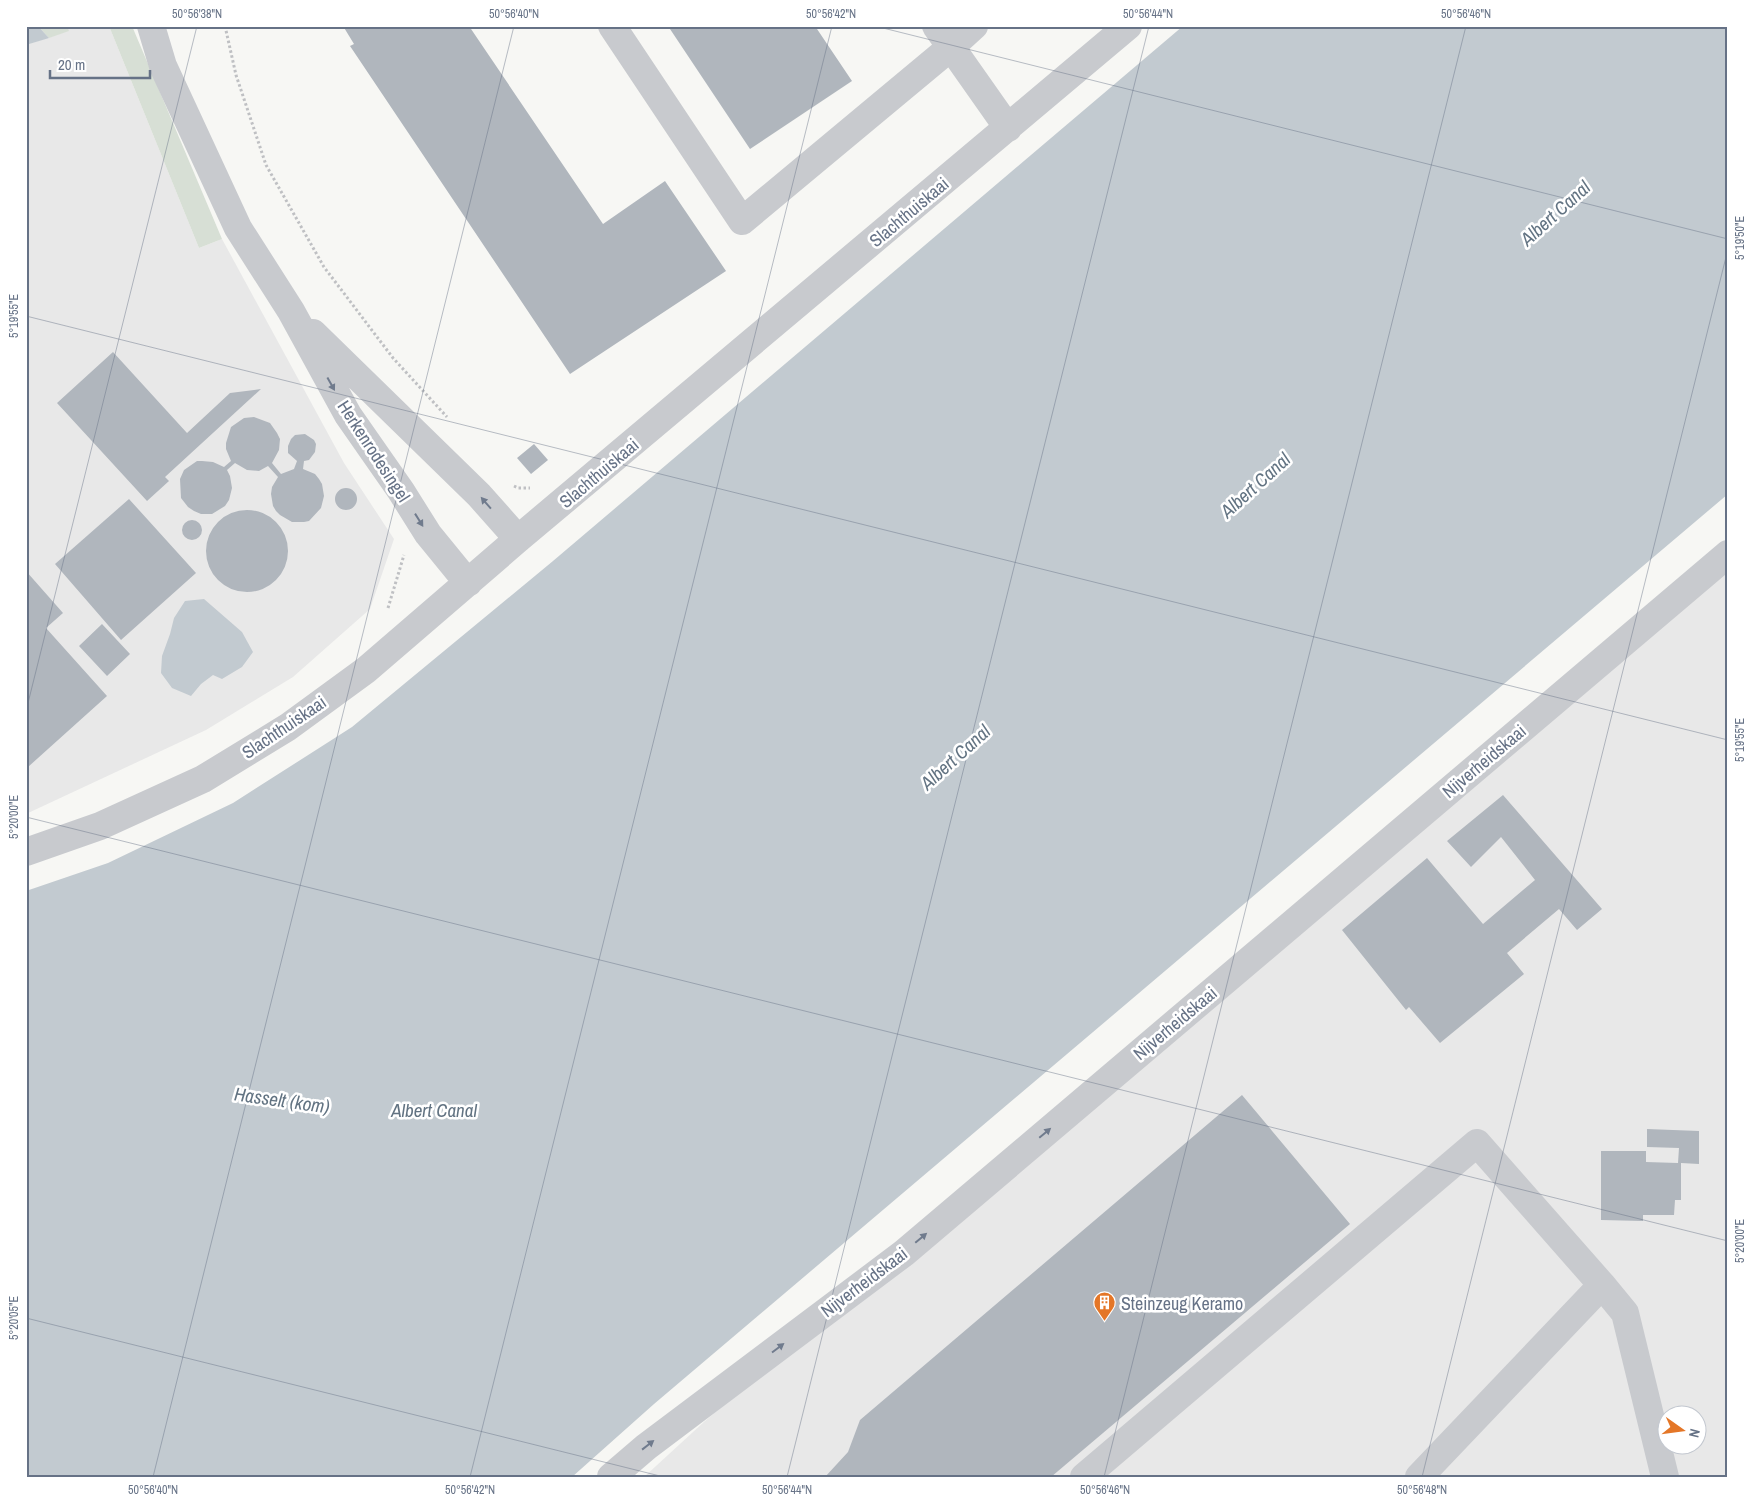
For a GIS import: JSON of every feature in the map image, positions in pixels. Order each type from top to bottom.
[{"type":"street","name":"Herkenrodesingel","points":[[151,26],[163,66],[238,228],[291,311],[348,415],[428,534],[468,584]]},
{"type":"street","points":[[612,26],[742,221],[944,36],[974,26]]},
{"type":"street","name":"Slachthuiskaai","points":[[26,852],[100,826],[203,779],[279,732],[366,670],[518,539],[1008,128],[1114,31]]},
{"type":"street","points":[[944,36],[1008,128]]},
{"type":"street","name":"Herkenrodesingel","points":[[291,311],[479,495],[518,539]]},
{"type":"street","name":"Nijverheidskaai","points":[[611,1477],[646,1447],[904,1253],[1728,554]]},
{"type":"street","points":[[1084,1477],[1477,1143],[1625,1313],[1665,1477]]},
{"type":"street","points":[[1420,1477],[1602,1285]]},
{"type":"path","points":[[225,26],[236,75],[266,165],[324,267],[393,358],[451,421]]},
{"type":"path","points":[[387,613],[402,556],[428,534]]},
{"type":"shaded area","points":[[38,26],[67,26],[69,31],[49,38]]},
{"type":"shaded area","points":[[67,26],[109,26],[199,248],[222,239],[344,463],[394,539],[370,609],[293,677],[206,730],[26,814],[26,45],[68,31]]},
{"type":"shaded area","points":[[109,26],[132,26],[222,239],[199,248]]},
{"type":"shaded area","points":[[1728,538],[1728,1477],[644,1477],[705,1421]]},
{"type":"water","points":[[26,26],[38,26],[49,38],[26,45]]},
{"type":"water","name":"Albert Canal","points":[[1183,26],[1728,26],[1728,494],[654,1404],[572,1477],[26,1477],[26,891],[108,863],[233,803],[352,727],[553,561]]},
{"type":"water","points":[[204,599],[242,632],[253,652],[242,667],[222,679],[213,675],[201,684],[191,696],[172,688],[161,673],[162,656],[174,618],[185,601]]},
{"type":"building","points":[[343,26],[469,26],[603,224],[665,181],[726,271],[570,374],[350,46],[354,44]]},
{"type":"building","points":[[668,26],[815,26],[852,81],[750,149]]},
{"type":"building","points":[[113,352],[187,433],[230,393],[261,389],[165,477],[169,481],[147,501],[57,403]]},
{"type":"building","points":[[254,417],[270,423],[280,439],[279,450],[272,463],[281,474],[294,469],[297,461],[288,453],[291,439],[295,435],[305,434],[314,440],[316,444],[315,452],[309,460],[304,461],[303,469],[315,474],[319,479],[324,496],[321,508],[309,521],[292,522],[276,511],[271,494],[272,487],[278,477],[268,466],[259,471],[247,470],[235,463],[227,470],[232,488],[229,500],[225,506],[212,514],[201,514],[194,511],[181,498],[180,479],[184,470],[197,461],[213,462],[224,467],[231,461],[226,449],[226,443],[231,427],[244,418]]},
{"type":"building","points":[[534,444],[548,460],[531,474],[517,458]]},
{"type":"building","points":[[346,488],[356,495],[357,499],[350,509],[346,510],[336,503],[335,499],[342,489]]},
{"type":"building","points":[[129,499],[196,573],[121,640],[55,564]]},
{"type":"building","points":[[247,510],[263,513],[276,522],[285,535],[288,551],[285,567],[276,580],[263,589],[247,592],[231,589],[218,580],[209,567],[206,551],[209,535],[218,522],[231,513]]},
{"type":"building","points":[[192,520],[199,523],[202,530],[199,537],[192,540],[185,537],[182,530],[185,523]]},
{"type":"building","points":[[26,571],[63,613],[46,628],[107,696],[28,767],[26,764],[26,713],[28,712],[26,710]]},
{"type":"building","points":[[102,624],[130,654],[107,676],[79,646]]},
{"type":"building","points":[[1503,795],[1602,909],[1577,930],[1559,909],[1507,953],[1524,974],[1440,1043],[1409,1007],[1406,1010],[1342,930],[1427,858],[1483,924],[1535,880],[1501,837],[1471,867],[1447,841]]},
{"type":"building","name":"Steinzeug Keramo","points":[[1242,1095],[1350,1224],[1051,1477],[825,1477],[848,1452],[860,1420]]},
{"type":"building","points":[[1647,1129],[1699,1131],[1699,1164],[1681,1163],[1681,1200],[1675,1200],[1674,1215],[1643,1215],[1643,1221],[1601,1220],[1601,1151],[1646,1151],[1646,1162],[1678,1163],[1679,1148],[1647,1147]]},
{"type":"place","name":"Steinzeug Keramo","points":[[1105,1322]]},
{"type":"water label","name":"Hasselt (kom)","points":[[282,1100]]}]
